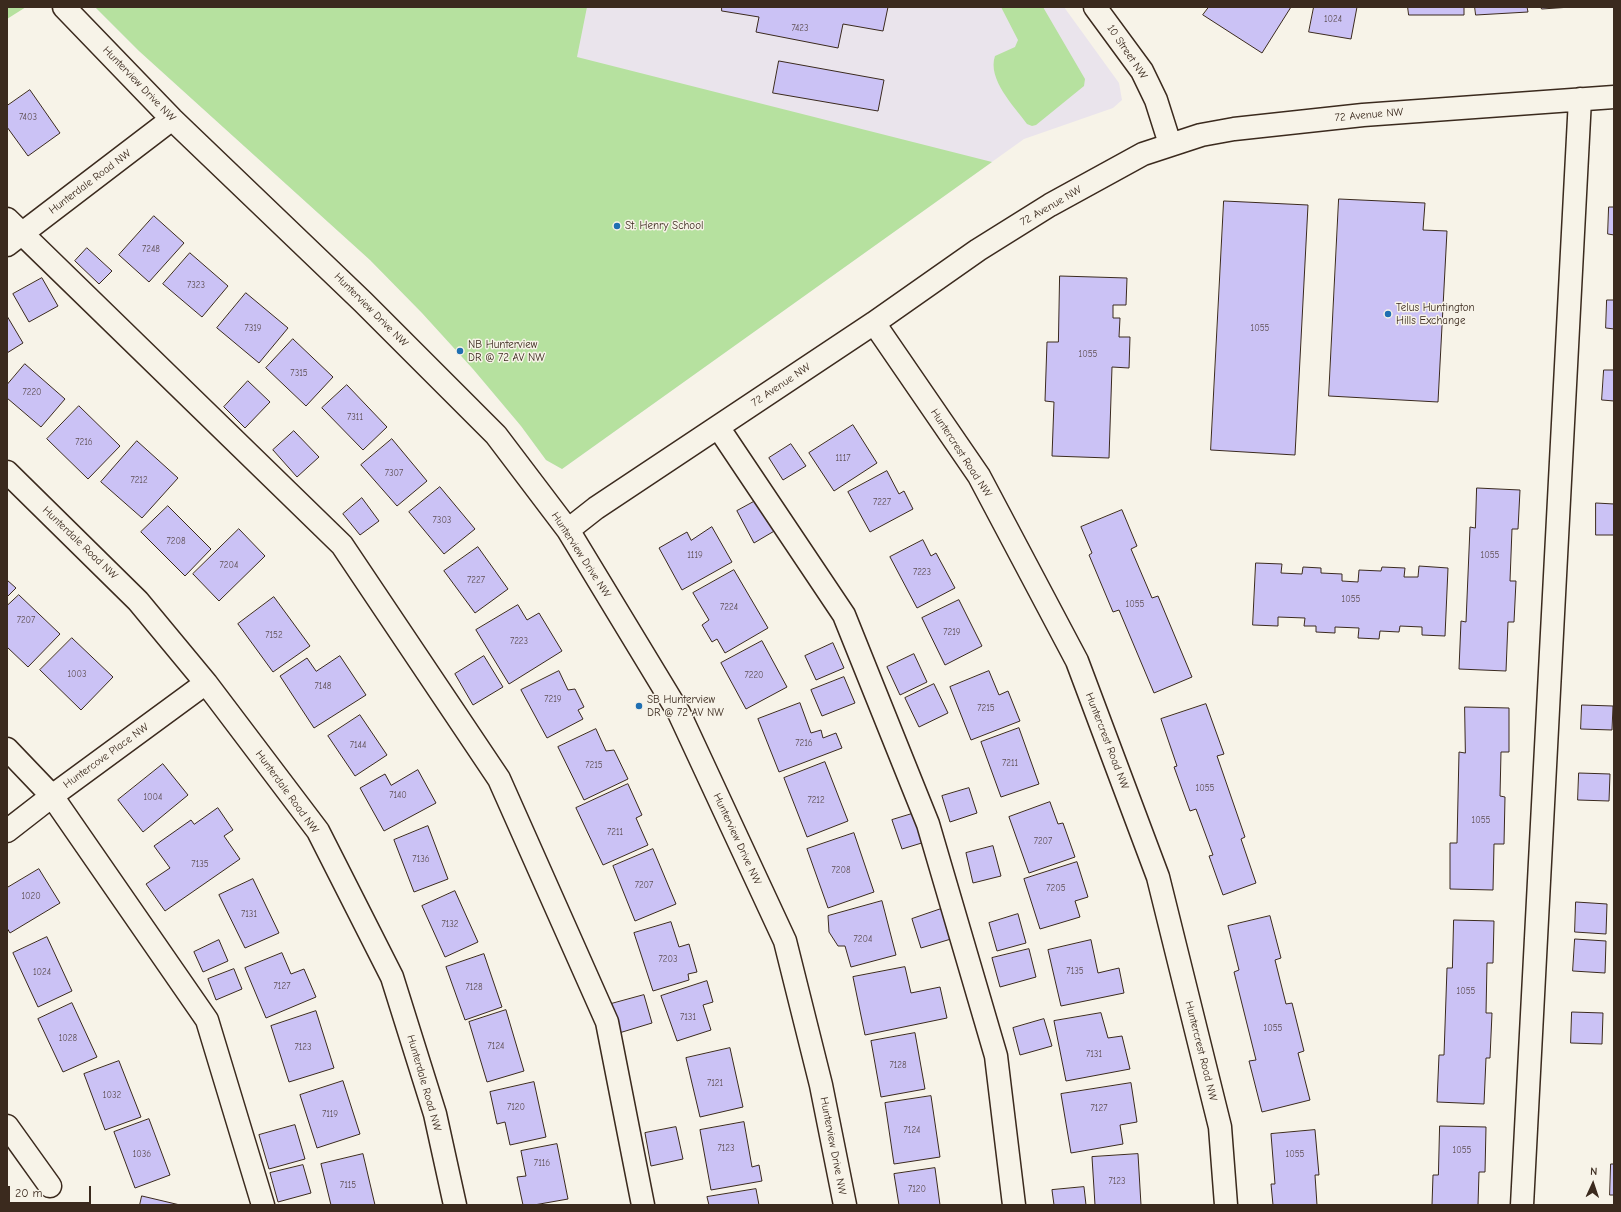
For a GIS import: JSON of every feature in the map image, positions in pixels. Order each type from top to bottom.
[{"type":"street","name":"Hunterview Drive NW","points":[[64,7],[172,119],[363,302],[496,435],[568,530],[679,713],[785,941],[821,1085],[845,1205]]},
{"type":"street","name":"10 Street NW","points":[[1095,7],[1142,71],[1156,100],[1170,144]]},
{"type":"street","name":"72 Avenue NW","points":[[568,530],[596,508],[874,323],[978,250],[1037,213],[1142,154],[1201,135],[1257,127],[1363,115],[1614,97]]},
{"type":"street","points":[[1522,1205],[1580,99]]},
{"type":"street","name":"Hunterdale Road NW","points":[[12,233],[172,119]]},
{"type":"street","points":[[12,233],[342,545],[499,779],[606,1022],[643,1205]]},
{"type":"street","name":"Huntercrest Road NW","points":[[874,323],[979,476],[1077,661],[1158,877],[1220,1127],[1226,1205]]},
{"type":"street","points":[[718,427],[844,615],[928,824],[996,1056],[1014,1205]]},
{"type":"street","name":"Hunterdale Road NW","points":[[7,472],[138,600],[206,683],[318,831],[392,977],[435,1114],[455,1205]]},
{"type":"street","name":"Huntercove Place NW","points":[[7,831],[52,796],[206,683]]},
{"type":"street","points":[[7,749],[52,796],[207,1020],[263,1205]]},
{"type":"street","points":[[7,1126],[50,1186]]},
{"type":"shaded area","name":"St. Henry School","points":[[95,7],[1064,7],[1119,83],[1122,100],[1113,108],[1024,139],[562,469],[546,460],[521,426],[473,369],[422,313],[370,260],[139,51]]},
{"type":"green space","points":[[7,7],[26,7],[7,19]]},
{"type":"green space","name":"St. Henry School","points":[[95,7],[587,7],[577,57],[992,162],[562,469],[546,460],[521,426],[473,369],[422,313],[370,260],[139,51]]},
{"type":"green space","points":[[1001,7],[1043,7],[1085,79],[1084,86],[1036,125],[1032,126],[1027,124],[1003,92],[995,74],[995,56],[1015,47],[1018,40]]},
{"type":"building","points":[[722,7],[888,7],[883,31],[843,24],[838,48],[756,32],[759,17],[722,11]]},
{"type":"building","points":[[1209,7],[1291,7],[1262,53],[1203,15]]},
{"type":"building","points":[[1314,7],[1357,7],[1351,39],[1309,32]]},
{"type":"building","points":[[1408,7],[1464,7],[1464,15],[1409,15]]},
{"type":"building","points":[[1475,7],[1527,7],[1528,12],[1476,15]]},
{"type":"building","points":[[1541,7],[1571,7],[1542,9]]},
{"type":"building","points":[[779,61],[884,80],[878,111],[773,93]]},
{"type":"building","points":[[30,90],[60,133],[28,156],[7,127],[7,106]]},
{"type":"building","name":"Telus Huntington Hills Exchange","points":[[1339,199],[1425,203],[1423,230],[1447,231],[1438,402],[1329,396]]},
{"type":"building","points":[[1224,201],[1308,205],[1295,455],[1211,450]]},
{"type":"building","points":[[1609,207],[1614,207],[1614,235],[1608,234]]},
{"type":"building","points":[[154,216],[184,243],[149,282],[119,255]]},
{"type":"building","points":[[87,248],[112,271],[99,284],[75,261]]},
{"type":"building","points":[[190,253],[228,286],[202,317],[163,284]]},
{"type":"building","points":[[1060,276],[1127,278],[1126,305],[1113,305],[1113,318],[1120,318],[1119,337],[1130,337],[1129,368],[1112,367],[1109,458],[1052,456],[1054,402],[1045,401],[1047,342],[1058,342]]},
{"type":"building","points":[[42,278],[58,306],[29,322],[13,294]]},
{"type":"building","points":[[246,293],[288,328],[259,363],[217,328]]},
{"type":"building","points":[[1607,300],[1614,300],[1614,329],[1606,328]]},
{"type":"building","points":[[7,316],[23,343],[7,353]]},
{"type":"building","points":[[293,339],[333,377],[306,406],[266,368]]},
{"type":"building","points":[[25,364],[65,399],[41,427],[7,398],[7,385]]},
{"type":"building","points":[[1604,370],[1614,370],[1614,401],[1602,400]]},
{"type":"building","points":[[248,381],[270,402],[245,428],[224,407]]},
{"type":"building","points":[[347,385],[387,427],[363,450],[322,408]]},
{"type":"building","points":[[79,406],[120,446],[88,479],[47,439]]},
{"type":"building","points":[[853,425],[877,463],[834,491],[809,453]]},
{"type":"building","points":[[294,431],[319,457],[297,477],[273,450]]},
{"type":"building","points":[[392,439],[427,481],[397,506],[361,465]]},
{"type":"building","points":[[137,441],[178,478],[142,518],[101,482]]},
{"type":"building","points":[[791,444],[806,466],[783,480],[769,458]]},
{"type":"building","points":[[887,471],[899,494],[904,491],[913,509],[870,532],[848,492]]},
{"type":"building","points":[[440,487],[475,529],[444,554],[409,512]]},
{"type":"building","points":[[1477,488],[1520,490],[1518,529],[1512,529],[1510,581],[1516,581],[1514,622],[1508,622],[1506,671],[1459,669],[1461,621],[1466,622],[1470,527],[1475,528]]},
{"type":"building","points":[[362,498],[379,521],[360,535],[343,514]]},
{"type":"building","points":[[759,499],[776,530],[754,543],[737,511]]},
{"type":"building","points":[[1596,503],[1614,504],[1614,535],[1596,535]]},
{"type":"building","points":[[168,506],[211,549],[185,576],[141,532]]},
{"type":"building","points":[[1122,510],[1137,546],[1131,549],[1152,598],[1158,596],[1192,677],[1154,693],[1119,610],[1113,612],[1089,555],[1092,553],[1081,527]]},
{"type":"building","points":[[712,527],[732,562],[682,590],[659,548],[687,532],[691,540]]},
{"type":"building","points":[[239,529],[265,556],[219,601],[193,574]]},
{"type":"building","points":[[923,540],[931,556],[936,553],[955,588],[917,608],[890,557]]},
{"type":"building","points":[[478,547],[508,589],[475,613],[444,571]]},
{"type":"building","points":[[1256,563],[1282,564],[1281,573],[1302,574],[1303,567],[1321,568],[1321,573],[1342,574],[1342,581],[1358,582],[1359,570],[1381,571],[1382,567],[1405,568],[1404,577],[1418,577],[1419,566],[1448,568],[1445,636],[1422,635],[1422,627],[1400,626],[1399,632],[1380,631],[1379,639],[1358,638],[1359,628],[1335,627],[1335,633],[1316,632],[1316,626],[1304,626],[1305,618],[1278,617],[1278,626],[1253,625]]},
{"type":"building","points":[[734,570],[768,628],[725,653],[717,639],[712,642],[702,625],[709,620],[693,593]]},
{"type":"building","points":[[7,580],[16,588],[7,597]]},
{"type":"building","points":[[19,595],[60,634],[28,667],[7,647],[7,606]]},
{"type":"building","points":[[274,597],[310,646],[273,672],[238,624]]},
{"type":"building","points":[[959,600],[982,646],[945,665],[922,618]]},
{"type":"building","points":[[518,605],[527,620],[539,613],[562,651],[509,684],[476,630]]},
{"type":"building","points":[[72,638],[113,677],[81,710],[40,670]]},
{"type":"building","points":[[762,641],[787,687],[746,709],[721,663]]},
{"type":"building","points":[[833,643],[844,668],[816,680],[805,656]]},
{"type":"building","points":[[914,654],[927,682],[900,695],[887,667]]},
{"type":"building","points":[[340,656],[366,695],[314,728],[280,676],[307,658],[316,671]]},
{"type":"building","points":[[484,656],[503,687],[473,705],[455,674]]},
{"type":"building","points":[[559,671],[568,690],[575,689],[584,707],[578,710],[583,719],[547,738],[521,690]]},
{"type":"building","points":[[989,671],[999,695],[1008,691],[1020,721],[971,740],[950,687]]},
{"type":"building","points":[[844,677],[855,703],[822,716],[811,690]]},
{"type":"building","points":[[934,684],[948,713],[919,727],[905,698]]},
{"type":"building","points":[[800,703],[811,733],[821,730],[823,738],[836,733],[842,748],[779,772],[758,719]]},
{"type":"building","points":[[1206,704],[1224,754],[1217,756],[1245,837],[1241,839],[1256,883],[1223,895],[1209,856],[1213,855],[1196,809],[1190,811],[1174,767],[1177,766],[1161,719]]},
{"type":"building","points":[[1582,705],[1613,706],[1612,730],[1581,729]]},
{"type":"building","points":[[1465,707],[1509,708],[1509,752],[1501,752],[1500,796],[1505,797],[1504,844],[1494,844],[1493,890],[1450,889],[1450,843],[1457,843],[1459,752],[1465,753]]},
{"type":"building","points":[[360,715],[387,755],[355,776],[328,736]]},
{"type":"building","points":[[1019,728],[1039,784],[1001,797],[981,742]]},
{"type":"building","points":[[596,729],[606,751],[614,750],[628,779],[584,800],[558,747]]},
{"type":"building","points":[[825,762],[848,821],[807,837],[784,778]]},
{"type":"building","points":[[163,764],[188,795],[143,832],[118,800]]},
{"type":"building","points":[[418,770],[436,803],[384,831],[360,788],[385,774],[391,785]]},
{"type":"building","points":[[1579,773],[1610,774],[1609,801],[1578,800]]},
{"type":"building","points":[[628,784],[642,815],[636,818],[648,845],[603,865],[576,808]]},
{"type":"building","points":[[969,788],[977,813],[950,822],[942,796]]},
{"type":"building","points":[[1050,802],[1058,824],[1063,823],[1075,857],[1029,873],[1009,817]]},
{"type":"building","points":[[218,808],[233,830],[224,836],[240,859],[165,911],[146,884],[170,868],[154,846],[191,820],[194,824]]},
{"type":"building","points":[[915,813],[925,842],[902,849],[892,820]]},
{"type":"building","points":[[428,826],[448,879],[414,892],[394,840]]},
{"type":"building","points":[[854,833],[874,892],[828,908],[807,849]]},
{"type":"building","points":[[993,846],[1001,876],[973,883],[966,853]]},
{"type":"building","points":[[653,849],[676,904],[635,921],[613,866]]},
{"type":"building","points":[[1077,862],[1088,897],[1075,901],[1080,917],[1040,929],[1024,879]]},
{"type":"building","points":[[39,869],[60,903],[10,933],[7,928],[7,888]]},
{"type":"building","points":[[253,879],[279,933],[245,948],[219,895]]},
{"type":"building","points":[[455,891],[478,942],[445,957],[422,906]]},
{"type":"building","points":[[882,901],[896,955],[851,967],[845,946],[838,946],[829,932],[828,916]]},
{"type":"building","points":[[1576,902],[1607,904],[1606,934],[1575,932]]},
{"type":"building","points":[[941,909],[951,939],[921,948],[912,919]]},
{"type":"building","points":[[1018,914],[1026,943],[997,951],[989,923]]},
{"type":"building","points":[[1270,916],[1281,958],[1275,960],[1286,1004],[1292,1003],[1304,1051],[1298,1053],[1310,1100],[1262,1112],[1249,1061],[1256,1060],[1234,972],[1239,970],[1228,926]]},
{"type":"building","points":[[1454,920],[1494,921],[1493,963],[1487,963],[1486,1013],[1492,1013],[1490,1058],[1486,1058],[1484,1104],[1437,1102],[1439,1055],[1444,1055],[1447,968],[1452,968]]},
{"type":"building","points":[[671,922],[679,947],[689,944],[697,972],[688,974],[689,980],[653,991],[634,933]]},
{"type":"building","points":[[47,937],[72,991],[38,1007],[13,953]]},
{"type":"building","points":[[1575,939],[1606,941],[1605,973],[1573,971]]},
{"type":"building","points":[[219,940],[228,961],[203,972],[194,952]]},
{"type":"building","points":[[1091,940],[1098,973],[1119,968],[1124,993],[1061,1006],[1048,950]]},
{"type":"building","points":[[1029,949],[1036,977],[1000,987],[992,958]]},
{"type":"building","points":[[282,953],[291,974],[304,969],[316,997],[266,1018],[245,968]]},
{"type":"building","points":[[484,954],[502,1007],[465,1020],[446,967]]},
{"type":"building","points":[[905,967],[911,993],[940,987],[947,1018],[865,1035],[853,977]]},
{"type":"building","points":[[234,969],[242,989],[216,1000],[208,979]]},
{"type":"building","points":[[707,981],[713,1002],[703,1005],[711,1030],[677,1041],[661,996]]},
{"type":"building","points":[[644,995],[652,1023],[619,1033],[611,1004]]},
{"type":"building","points":[[72,1003],[97,1057],[63,1072],[38,1019]]},
{"type":"building","points":[[506,1010],[524,1071],[487,1082],[469,1022]]},
{"type":"building","points":[[316,1011],[334,1068],[289,1082],[271,1026]]},
{"type":"building","points":[[1572,1012],[1603,1013],[1602,1044],[1571,1043]]},
{"type":"building","points":[[1101,1013],[1108,1038],[1122,1036],[1130,1069],[1066,1081],[1054,1021]]},
{"type":"building","points":[[1044,1019],[1052,1046],[1020,1055],[1013,1028]]},
{"type":"building","points":[[915,1033],[925,1089],[881,1097],[871,1041]]},
{"type":"building","points":[[730,1048],[743,1107],[700,1117],[686,1058]]},
{"type":"building","points":[[119,1061],[141,1117],[105,1130],[84,1074]]},
{"type":"building","points":[[343,1081],[360,1134],[317,1148],[300,1095]]},
{"type":"building","points":[[534,1082],[546,1137],[510,1145],[505,1122],[497,1124],[490,1092]]},
{"type":"building","points":[[1131,1083],[1137,1122],[1120,1125],[1123,1144],[1071,1153],[1061,1094]]},
{"type":"building","points":[[931,1096],[940,1157],[894,1164],[885,1103]]},
{"type":"building","points":[[149,1119],[170,1175],[135,1188],[114,1132]]},
{"type":"building","points":[[744,1122],[752,1167],[759,1165],[762,1181],[711,1190],[700,1130]]},
{"type":"building","points":[[295,1125],[305,1159],[269,1169],[259,1135]]},
{"type":"building","points":[[1440,1126],[1486,1127],[1485,1172],[1479,1172],[1478,1205],[1432,1205],[1433,1175],[1438,1175]]},
{"type":"building","points":[[676,1127],[683,1159],[651,1166],[645,1133]]},
{"type":"building","points":[[1315,1130],[1319,1175],[1315,1175],[1317,1205],[1273,1205],[1271,1184],[1275,1184],[1271,1134]]},
{"type":"building","points":[[557,1144],[568,1199],[534,1205],[523,1205],[517,1177],[526,1176],[521,1151]]},
{"type":"building","points":[[363,1154],[375,1205],[331,1205],[321,1164]]},
{"type":"building","points":[[1138,1154],[1141,1205],[1095,1205],[1092,1157]]},
{"type":"building","points":[[1611,1164],[1614,1164],[1614,1195],[1610,1195]]},
{"type":"building","points":[[303,1165],[311,1193],[278,1202],[270,1173]]},
{"type":"building","points":[[935,1168],[940,1205],[899,1205],[894,1174]]},
{"type":"building","points":[[1084,1187],[1086,1205],[1054,1205],[1052,1190]]},
{"type":"building","points":[[756,1189],[759,1205],[709,1205],[707,1197]]},
{"type":"building","points":[[142,1196],[180,1205],[140,1205]]},
{"type":"place","name":"St. Henry School","points":[[617,226]]},
{"type":"place","name":"Telus Huntington Hills Exchange","points":[[1388,314]]},
{"type":"place","name":"NB Hunterview DR @ 72 AV NW","points":[[460,351]]},
{"type":"place","name":"SB Hunterview DR @ 72 AV NW","points":[[639,706]]}]
